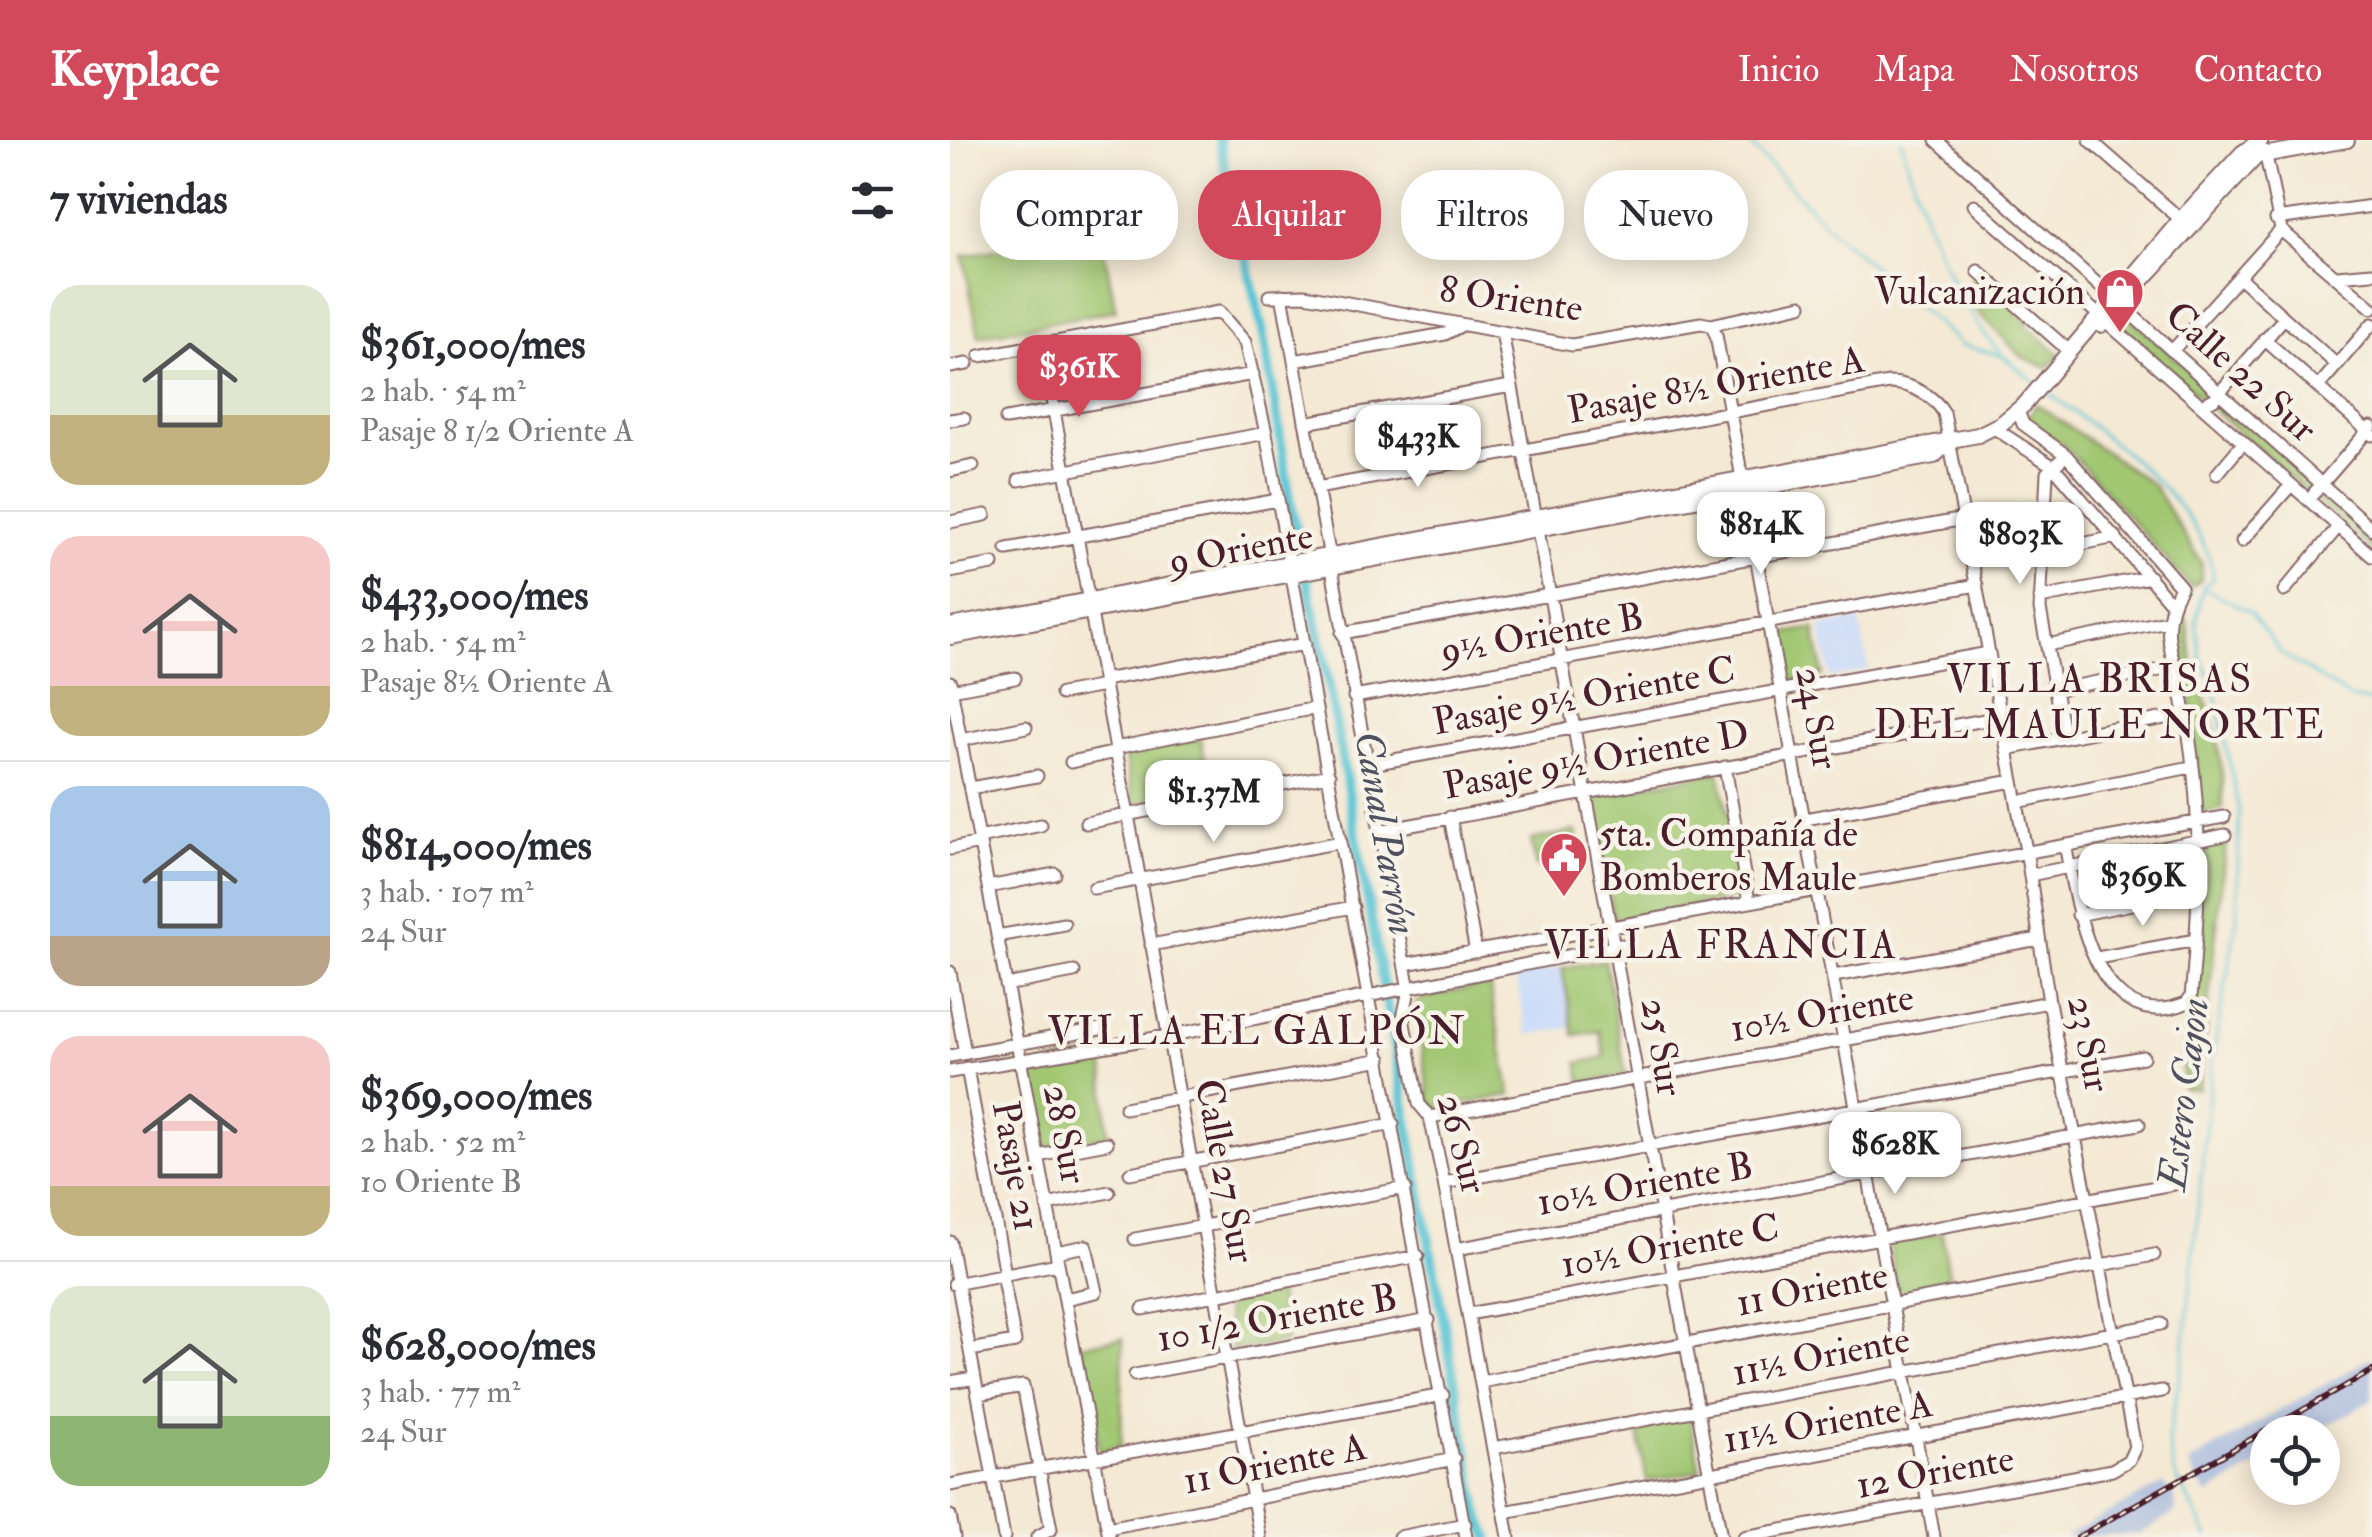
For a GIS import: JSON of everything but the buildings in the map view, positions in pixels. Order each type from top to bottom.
[{"type":"street","name":"Calle 22 Sur","points":[[1936,140],[2372,528]]},
{"type":"street","points":[[2090,140],[2186,223]]},
{"type":"street","points":[[2347,140],[2263,144],[2278,224],[2372,308]]},
{"type":"street","name":"9 Oriente","points":[[950,636],[1090,605],[1744,485],[1994,428],[2018,411],[2068,350],[2263,144]]},
{"type":"street","points":[[1974,205],[2372,556]]},
{"type":"street","points":[[2172,351],[2239,277],[2278,224],[2372,206]]},
{"type":"street","points":[[1978,272],[2068,350]]},
{"type":"street","points":[[2336,276],[2372,273]]},
{"type":"street","points":[[2239,277],[2337,365]]},
{"type":"street","name":"8 Oriente","points":[[1276,296],[1578,345],[1702,322],[1711,325],[1800,305]]},
{"type":"street","name":"26 Sur","points":[[1276,296],[1294,361],[1317,488],[1323,562],[1342,633],[1409,990],[1403,1018],[1419,1104],[1430,1117],[1444,1183],[1509,1537]]},
{"type":"street","name":"26 Sur","points":[[1042,344],[1219,312],[1245,342],[1293,567],[1353,907],[1374,995],[1381,1059],[1466,1530]]},
{"type":"street","name":"9 Oriente","points":[[2050,373],[2074,357],[2102,318]]},
{"type":"street","points":[[2202,405],[2220,392],[2284,318]]},
{"type":"street","points":[[1294,361],[1445,334],[1462,324]]},
{"type":"street","points":[[2318,387],[2372,324]]},
{"type":"street","name":"24 Sur","points":[[1711,325],[1782,691],[1934,1537]]},
{"type":"street","name":"25 Sur","points":[[1502,332],[1610,928],[1617,945],[1721,1537]]},
{"type":"street","points":[[2264,339],[2370,431],[2308,500]]},
{"type":"street","points":[[980,356],[1042,344]]},
{"type":"street","name":"Calle 27 Sur","points":[[1042,344],[1260,1537]]},
{"type":"street","points":[[950,367],[967,364]]},
{"type":"street","points":[[1006,419],[1253,374]]},
{"type":"street","name":"Pasaje 8½ Oriente A","points":[[1317,488],[1888,383]]},
{"type":"street","name":"23 Sur","points":[[1888,383],[1910,387],[1937,402],[1944,413],[2027,856],[2049,1002],[2136,1442],[2132,1456]]},
{"type":"street","points":[[1306,424],[1512,386]]},
{"type":"street","points":[[2018,411],[2023,424],[2066,455],[2180,587],[2171,602],[2167,621],[2185,714],[2199,841],[2200,890],[2190,997],[2186,1003],[2139,1006],[2114,992],[2078,915],[2066,848]]},
{"type":"street","points":[[950,420],[964,418]]},
{"type":"street","points":[[1994,428],[2054,467],[2171,602]]},
{"type":"street","points":[[1019,480],[1266,433]]},
{"type":"street","points":[[2217,474],[2244,443]]},
{"type":"street","points":[[2064,738],[2040,598],[2047,474],[2066,455]]},
{"type":"street","points":[[950,471],[973,466]]},
{"type":"street","points":[[2242,541],[2291,485]]},
{"type":"street","points":[[1007,549],[1278,500]]},
{"type":"street","points":[[950,522],[984,516]]},
{"type":"street","points":[[1342,633],[1964,519]]},
{"type":"street","points":[[2284,590],[2339,526]]},
{"type":"street","points":[[2043,552],[2116,537]]},
{"type":"street","points":[[950,572],[992,564]]},
{"type":"street","points":[[2040,598],[2150,577]]},
{"type":"street","name":"9½ Oriente B","points":[[1354,697],[1562,663],[1977,585]]},
{"type":"street","name":"9 Oriente","points":[[950,626],[1090,605]]},
{"type":"street","points":[[2046,646],[2167,621]]},
{"type":"street","points":[[1060,694],[1305,644]]},
{"type":"street","name":"Pasaje 9½ Oriente C","points":[[1366,765],[1989,653]]},
{"type":"street","points":[[2055,690],[2176,667]]},
{"type":"street","points":[[951,686],[1016,678]]},
{"type":"street","name":"28 Sur","points":[[951,686],[1108,1532]]},
{"type":"street","points":[[1071,762],[1316,708]]},
{"type":"street","points":[[2007,749],[2185,714]]},
{"type":"street","name":"Pasaje 9½ Oriente D","points":[[1379,830],[2001,717]]},
{"type":"street","points":[[961,740],[1026,727]]},
{"type":"street","points":[[1725,767],[1749,902]]},
{"type":"street","points":[[2017,802],[2191,767]]},
{"type":"street","points":[[970,788],[1036,776]]},
{"type":"street","points":[[1086,823],[1329,776]]},
{"type":"street","points":[[1805,819],[2013,781]]},
{"type":"street","points":[[1404,964],[1818,889],[2027,856],[2224,817]]},
{"type":"street","points":[[1450,818],[1476,952]]},
{"type":"street","points":[[950,849],[1042,825]]},
{"type":"street","points":[[2030,876],[2225,835]]},
{"type":"street","points":[[1094,888],[1341,842]]},
{"type":"street","points":[[988,887],[1056,874]]},
{"type":"street","points":[[2078,915],[2200,890]]},
{"type":"street","points":[[1151,945],[1353,907]]},
{"type":"street","points":[[998,936],[1064,924]]},
{"type":"street","points":[[1834,976],[2039,938]]},
{"type":"street","points":[[2097,958],[2196,940]]},
{"type":"street","points":[[1521,944],[1526,966]]},
{"type":"street","points":[[950,1072],[1168,1036],[1617,945]]},
{"type":"street","name":"Pasaje 21","points":[[950,972],[965,1053]]},
{"type":"street","points":[[1006,985],[1074,972]]},
{"type":"street","name":"10½ Oriente","points":[[1430,1117],[2049,1002]]},
{"type":"street","points":[[950,1056],[1100,1029]]},
{"type":"street","points":[[1444,1183],[2142,1057]]},
{"type":"street","points":[[1125,1108],[1381,1059]]},
{"type":"street","name":"Pasaje 21","points":[[968,1068],[1015,1342],[970,1350]]},
{"type":"street","points":[[1130,1174],[1393,1124]]},
{"type":"street","name":"10½ Oriente B","points":[[1456,1249],[2139,1124]]},
{"type":"street","points":[[1038,1156],[1107,1142]]},
{"type":"street","name":"10½ Oriente C","points":[[1468,1314],[2178,1183]]},
{"type":"street","points":[[1134,1239],[1405,1188]]},
{"type":"street","points":[[1048,1205],[1109,1192]]},
{"type":"street","points":[[950,1242],[954,1284],[1004,1537]]},
{"type":"street","points":[[954,1284],[1004,1274],[1086,1246],[1096,1292],[1065,1298]]},
{"type":"street","name":"11 Oriente","points":[[1481,1382],[2154,1254]]},
{"type":"street","points":[[1144,1310],[1418,1256]]},
{"type":"street","name":"10 1/2 Oriente B","points":[[1135,1374],[1429,1320]]},
{"type":"street","name":"11½ Oriente","points":[[1492,1448],[2162,1324]]},
{"type":"street","points":[[950,1382],[974,1378]]},
{"type":"street","points":[[978,1394],[1023,1386],[1051,1529],[1037,1537]]},
{"type":"street","name":"11½ Oriente A","points":[[1504,1512],[2162,1390]]},
{"type":"street","points":[[950,1485],[1443,1395]]},
{"type":"street","name":"12 Oriente","points":[[1744,1537],[2112,1470],[2132,1456]]},
{"type":"street","name":"11 Oriente A","points":[[1108,1532],[1454,1460]]},
{"type":"street","points":[[950,1516],[954,1537]]},
{"type":"street","points":[[1399,1537],[1466,1530]]},
{"type":"shaded area","points":[[1859,619],[1869,670],[1830,678],[1820,627]]},
{"type":"shaded area","points":[[1562,967],[1572,1027],[1528,1035],[1516,976]]},
{"type":"shaded area","points":[[2372,1357],[2372,1400],[2340,1418],[2340,1415],[2272,1415]]},
{"type":"shaded area","points":[[2250,1428],[2250,1470],[2208,1494],[2189,1463]]},
{"type":"shaded area","points":[[2163,1484],[2174,1497],[2176,1512],[2140,1534],[2064,1537]]},
{"type":"green space","points":[[980,253],[980,260],[1106,260],[1116,310],[979,336],[963,256]]},
{"type":"green space","points":[[1977,276],[2060,354],[2047,368],[2022,357],[1960,293]]},
{"type":"green space","points":[[2124,312],[2372,534],[2372,550],[2118,325],[2114,316]]},
{"type":"green space","points":[[2036,404],[2153,485],[2202,564],[2201,580],[2191,587],[2064,445],[2026,421]]},
{"type":"green space","points":[[2178,606],[2188,627],[2222,771],[2222,809],[2201,814],[2188,678],[2174,615]]},
{"type":"green space","points":[[1814,628],[1823,675],[1788,681],[1780,634]]},
{"type":"green space","points":[[1201,739],[1211,790],[1134,805],[1124,753]]},
{"type":"green space","points":[[1719,772],[1745,896],[1614,920],[1590,795]]},
{"type":"green space","points":[[1576,831],[1581,858],[1536,866],[1531,840]]},
{"type":"green space","points":[[2226,841],[2199,1089],[2183,1088],[2182,1066],[2207,865],[2205,846]]},
{"type":"green space","points":[[1605,960],[1626,1075],[1582,1083],[1578,1063],[1605,1057],[1600,1031],[1574,1035],[1562,968]]},
{"type":"green space","points":[[1489,984],[1511,1095],[1436,1109],[1430,1101],[1415,1005],[1423,998]]},
{"type":"green space","points":[[1103,1053],[1108,1136],[1045,1148],[1029,1067]]},
{"type":"green space","points":[[1942,1233],[1951,1287],[1898,1296],[1889,1242]]},
{"type":"green space","points":[[1277,1290],[1286,1342],[1232,1351],[1224,1299]]},
{"type":"green space","points":[[1123,1338],[1121,1446],[1100,1452],[1081,1345]]},
{"type":"green space","points":[[1690,1417],[1700,1471],[1647,1481],[1637,1427]]},
{"type":"waterway","name":"Canal Parrón","points":[[1219,140],[1265,341],[1291,505],[1327,674],[1478,1512],[1489,1537]]},
{"type":"waterway","name":"Estero Cajon","points":[[1746,140],[1831,230],[1962,345],[2003,356],[2036,383]]},
{"type":"waterway","points":[[1901,140],[1928,226],[1952,281],[2002,355]]},
{"type":"waterway","name":"Estero Cajon","points":[[2046,391],[2148,472],[2171,497],[2206,549],[2214,578],[2203,587],[2196,621],[2200,656],[2214,685],[2239,810],[2237,919],[2212,1062],[2184,1352],[2168,1439],[2174,1472],[2208,1537]]},
{"type":"waterway","points":[[2204,588],[2250,612],[2281,653],[2350,698],[2372,702]]},
{"type":"railway","points":[[2078,1537],[2372,1371]]},
{"type":"place","name":"Vulcanización","points":[[2120,334]]},
{"type":"place","name":"5ta. Compañía de Bomberos Maule","points":[[1564,898]]},
{"type":"district","name":"VILLA BRISAS DEL MAULE NORTE","points":[[2100,702]]},
{"type":"district","name":"VILLA FRANCIA","points":[[1721,945]]},
{"type":"district","name":"VILLA EL GALPÓN","points":[[1257,1031]]}]
